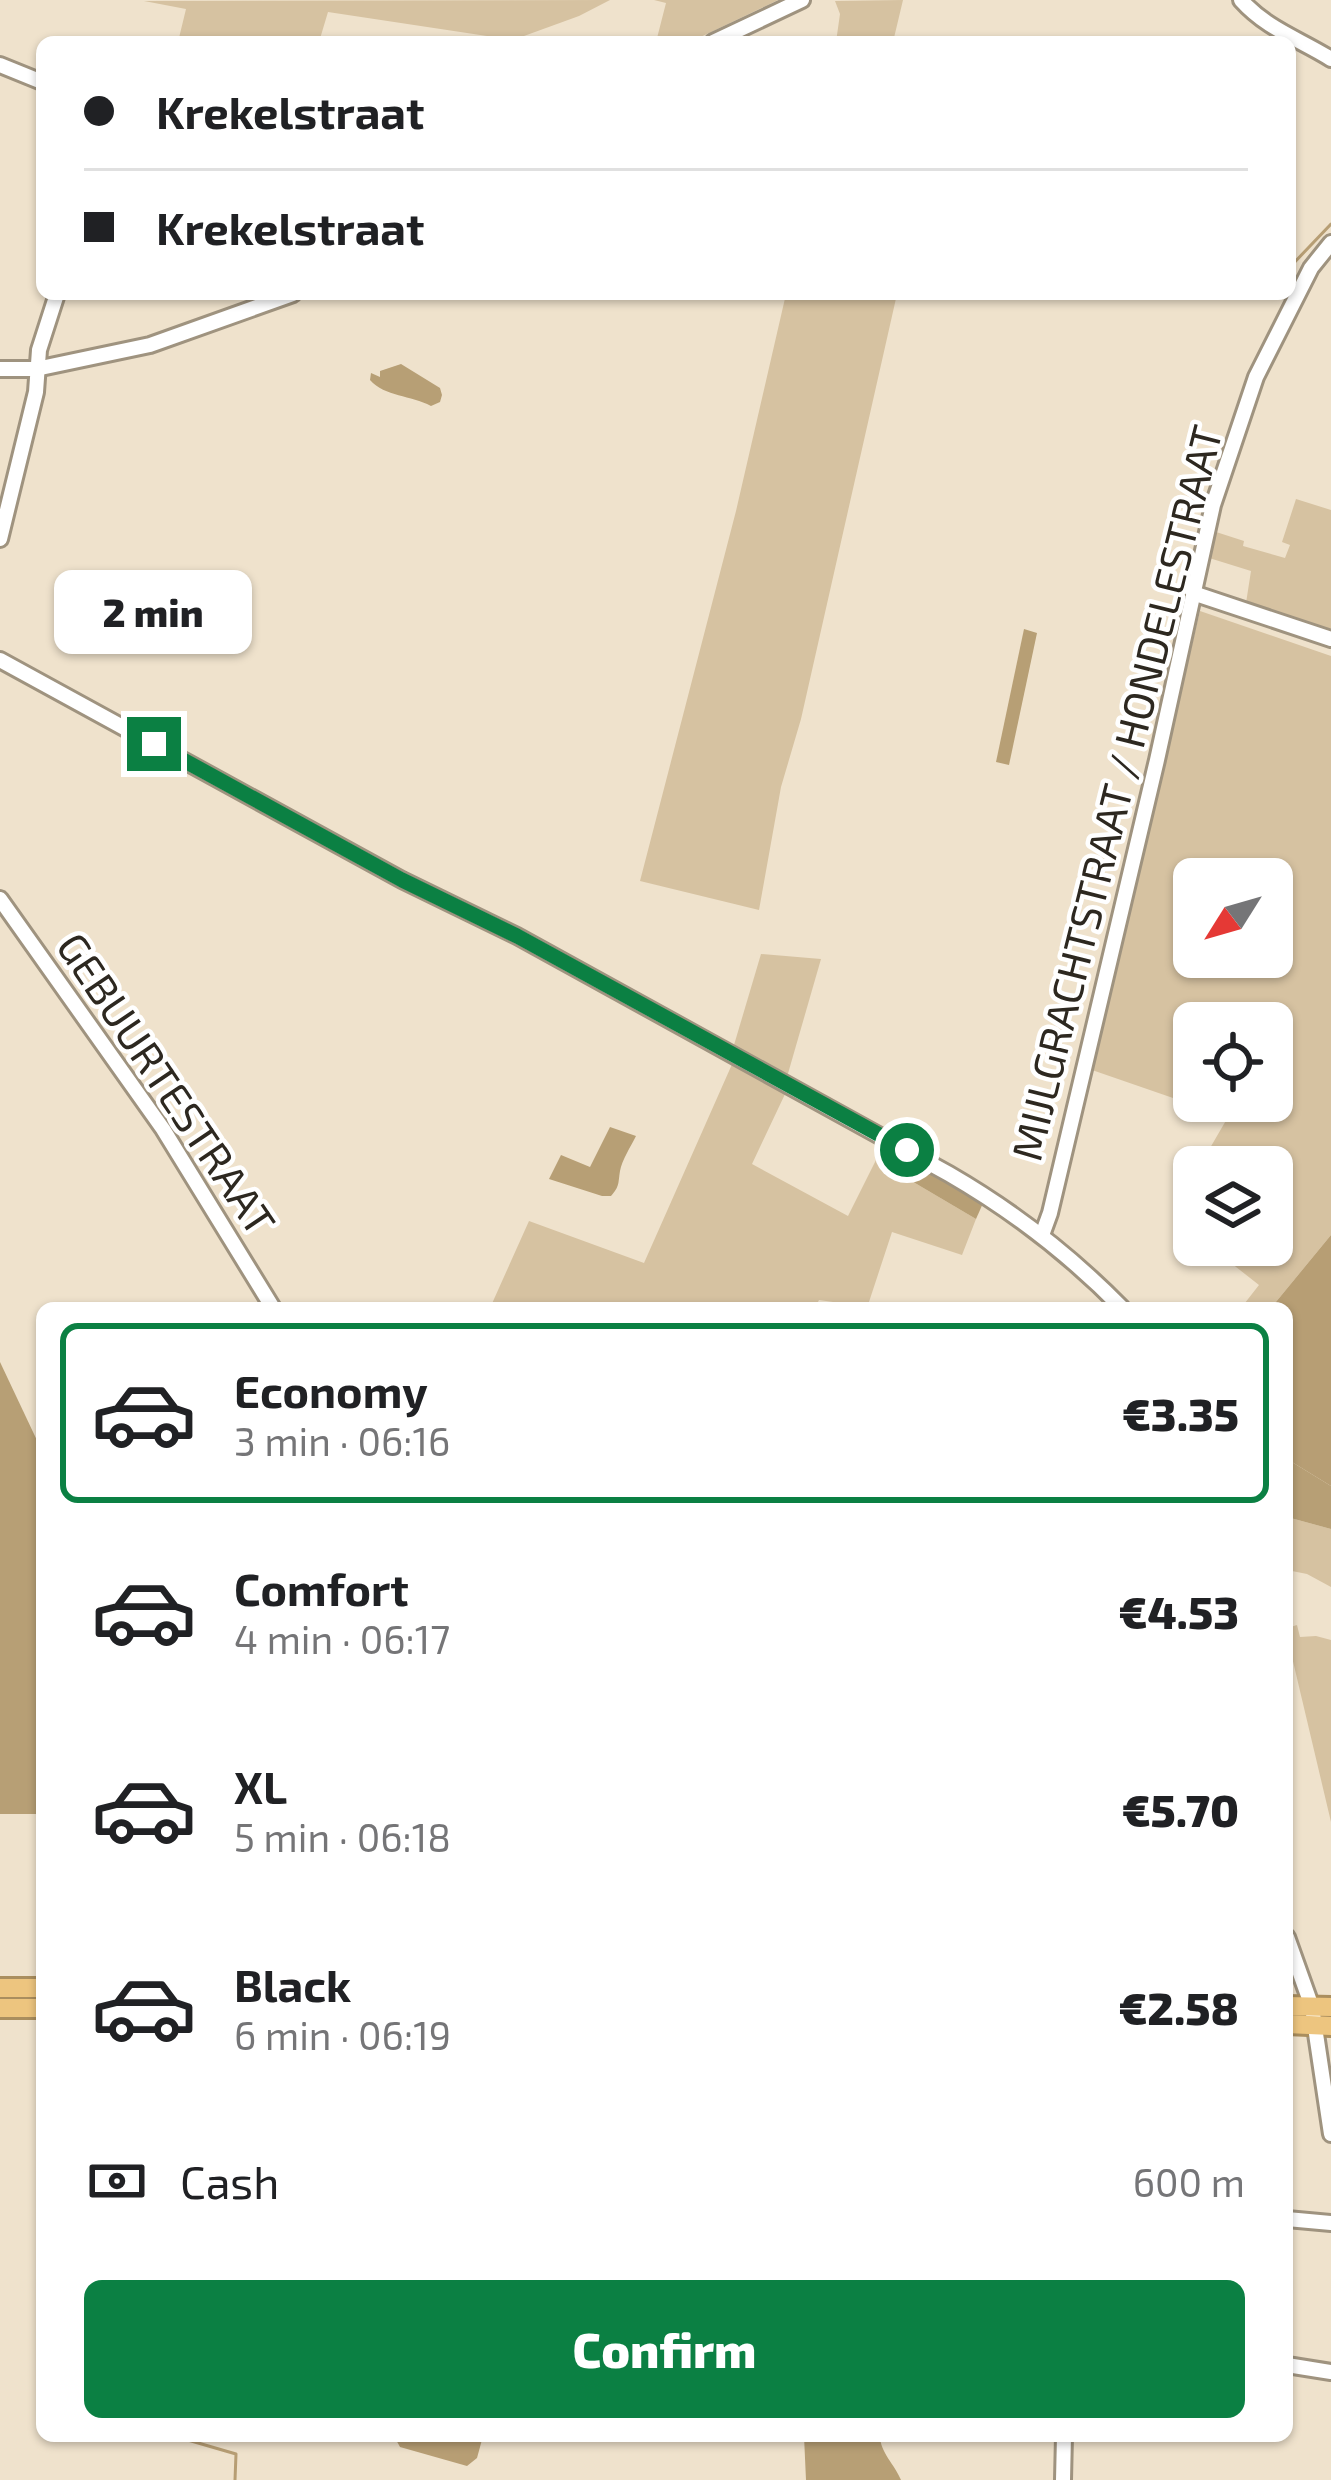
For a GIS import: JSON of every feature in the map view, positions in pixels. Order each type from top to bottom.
[{"type":"highway","points":[[0,1988],[36,1988]]},
{"type":"highway","points":[[0,2008],[36,2008]]},
{"type":"highway","points":[[1293,2008],[1322,2016]]},
{"type":"street","points":[[726,36],[802,0]]},
{"type":"street","points":[[1241,0],[1287,36]]},
{"type":"street","points":[[1296,41],[1331,59]]},
{"type":"street","points":[[0,65],[36,80]]},
{"type":"street","name":"MIJLGRACHTSTRAAT / HONDELESTRAAT","points":[[1296,296],[1331,243]]},
{"type":"street","points":[[0,539],[36,392],[38,350],[54,300]]},
{"type":"street","points":[[0,369],[36,369],[150,344],[276,300]]},
{"type":"street","name":"MIJLGRACHTSTRAAT / HONDELESTRAAT","points":[[1042,1235],[1071,1128],[1213,505],[1251,389],[1294,300]]},
{"type":"street","points":[[1193,593],[1331,640]]},
{"type":"street","points":[[0,660],[949,1174],[1042,1235],[1116,1302]]},
{"type":"street","name":"GEBUURTESTRAAT","points":[[0,899],[163,1129],[269,1302]]},
{"type":"street","points":[[1293,1951],[1322,2016],[1331,2134]]},
{"type":"street","points":[[1293,2219],[1331,2223]]},
{"type":"street","points":[[1293,2366],[1331,2372]]},
{"type":"street","points":[[1063,2480],[1064,2442]]},
{"type":"shaded area","points":[[610,0],[524,36],[487,36],[328,12],[321,36],[179,36],[186,9],[144,1]]},
{"type":"shaded area","points":[[654,0],[778,0],[703,36],[658,36],[666,3]]},
{"type":"shaded area","points":[[903,0],[894,36],[837,36],[840,14],[835,1]]},
{"type":"shaded area","points":[[785,300],[896,300],[801,719],[781,787],[759,910],[640,881],[736,511]]},
{"type":"shaded area","points":[[401,364],[440,388],[440,402],[431,406],[383,390],[370,380],[371,373],[380,377],[380,371]]},
{"type":"shaded area","points":[[1296,499],[1331,510],[1331,633],[1246,603],[1251,571],[1206,557],[1213,531],[1285,558],[1290,545],[1282,542]]},
{"type":"shaded area","points":[[1200,611],[1331,656],[1331,1235],[1276,1302],[1246,1302],[1259,1285],[1235,1266],[1293,1266],[1293,1146],[1211,1146],[1225,1122],[1293,1122],[1293,1002],[1173,1002],[1173,1098],[1092,1070]]},
{"type":"shaded area","points":[[1024,629],[1037,633],[1009,765],[996,762]]},
{"type":"shaded area","points":[[761,954],[821,959],[787,1077],[734,1045]]},
{"type":"shaded area","points":[[733,1062],[786,1092],[752,1164],[848,1216],[876,1160],[976,1219],[962,1255],[892,1232],[869,1302],[493,1302],[529,1221],[644,1263]]},
{"type":"shaded area","points":[[610,1127],[636,1136],[611,1196],[549,1179],[561,1155],[590,1167]]},
{"type":"shaded area","points":[[884,1143],[984,1201],[976,1219],[876,1160]]},
{"type":"shaded area","points":[[1331,1235],[1331,1486],[1293,1463],[1293,1302],[1276,1302]]},
{"type":"shaded area","points":[[0,1362],[36,1438],[36,1814],[0,1814]]},
{"type":"shaded area","points":[[1293,1463],[1331,1486],[1331,1529],[1293,1519]]},
{"type":"shaded area","points":[[1293,1519],[1331,1529],[1331,1587],[1293,1571]]},
{"type":"shaded area","points":[[1297,1625],[1300,1637],[1331,1640],[1331,1822],[1293,1661],[1293,1626]]},
{"type":"shaded area","points":[[397,2442],[481,2442],[477,2458],[467,2466],[400,2447]]},
{"type":"shaded area","points":[[804,2442],[881,2442],[901,2480],[806,2480]]},
{"type":"waterway","points":[[1296,261],[1331,224]]},
{"type":"waterway","points":[[195,2442],[236,2454],[235,2480]]},
{"type":"route","points":[[154,744],[907,1150]]}]
